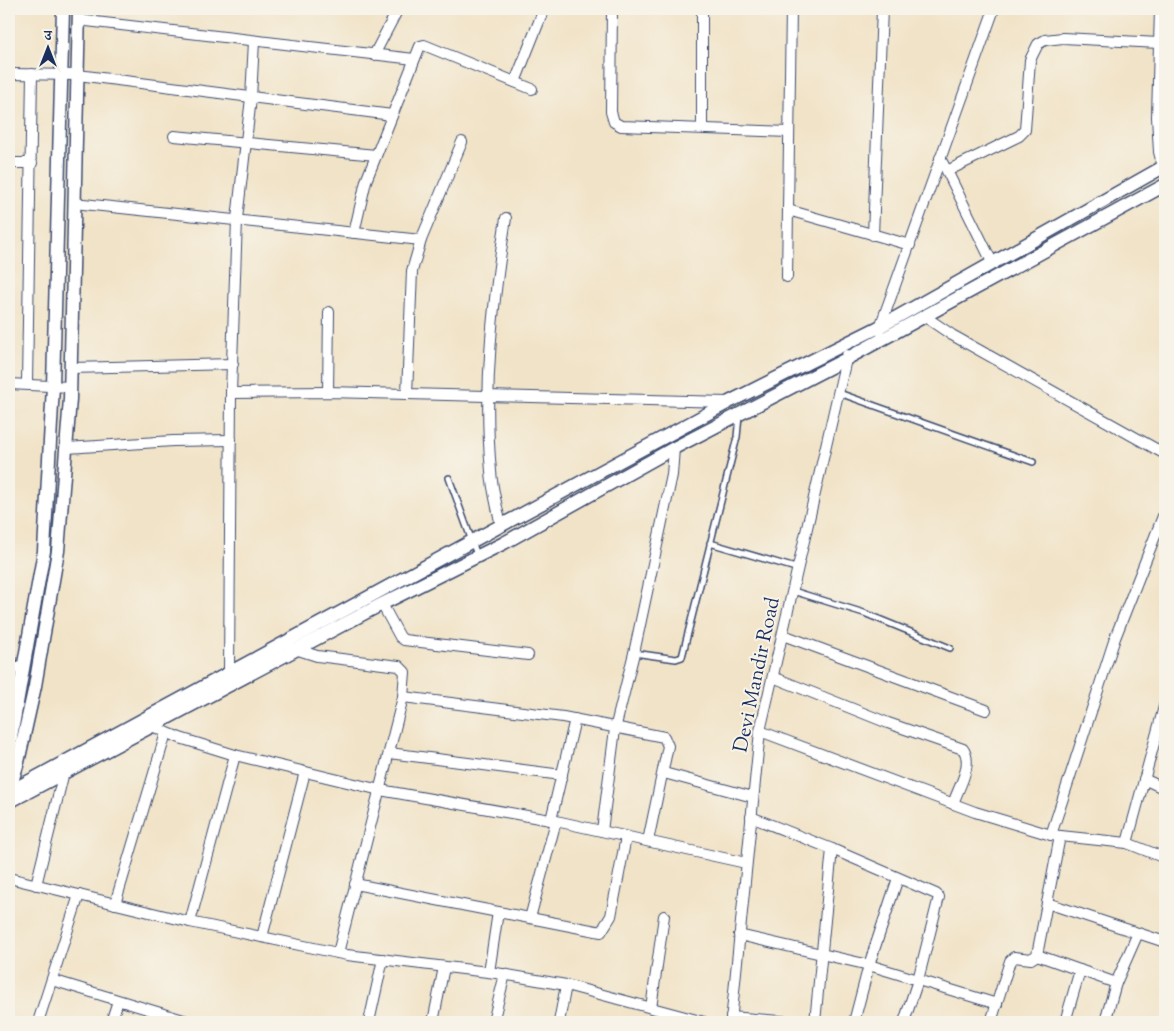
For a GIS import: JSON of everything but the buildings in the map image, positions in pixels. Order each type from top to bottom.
[{"type":"street","points":[[9,748],[44,551],[53,386],[63,9]]},
{"type":"street","points":[[374,55],[398,9]]},
{"type":"street","points":[[515,82],[544,9]]},
{"type":"street","points":[[612,9],[611,112],[614,122],[621,126],[789,132]]},
{"type":"street","points":[[702,9],[702,128]]},
{"type":"street","points":[[787,276],[791,9]]},
{"type":"street","points":[[873,234],[882,9]]},
{"type":"street","points":[[875,343],[994,9]]},
{"type":"street","points":[[9,792],[281,644],[501,528],[729,402],[881,326],[1164,166],[1157,137],[1161,13]]},
{"type":"street","points":[[9,792],[18,762],[35,686],[58,552],[71,368],[78,15],[254,41],[414,59]]},
{"type":"street","points":[[947,171],[1019,136],[1025,130],[1028,120],[1030,60],[1038,44],[1045,40],[1063,38],[1159,43]]},
{"type":"street","points":[[229,672],[231,393],[237,219],[251,98],[254,41]]},
{"type":"street","points":[[354,232],[366,181],[420,46],[424,45],[532,88]]},
{"type":"street","points":[[9,74],[78,75],[251,98],[392,114]]},
{"type":"street","points":[[27,383],[32,74]]},
{"type":"street","points":[[174,136],[376,155]]},
{"type":"street","points":[[406,394],[412,272],[421,240],[462,142]]},
{"type":"street","points":[[940,158],[992,262]]},
{"type":"street","points":[[9,163],[32,163]]},
{"type":"street","points":[[9,802],[64,772],[160,730],[297,650],[477,556],[674,448],[846,359],[1165,185]]},
{"type":"street","points":[[74,203],[421,240]]},
{"type":"street","points":[[788,210],[910,245]]},
{"type":"street","points":[[501,528],[491,473],[488,396],[492,312],[506,218]]},
{"type":"street","points":[[328,392],[329,312]]},
{"type":"street","points":[[924,316],[952,335],[1165,454]]},
{"type":"street","name":"Devi Mandir Road","points":[[731,1019],[760,731],[850,340]]},
{"type":"street","points":[[71,368],[233,364]]},
{"type":"street","points":[[9,384],[27,383],[70,387]]},
{"type":"street","points":[[231,393],[328,392],[729,402]]},
{"type":"street","points":[[66,448],[173,441],[231,440]]},
{"type":"street","points":[[602,831],[615,729],[634,653],[672,475],[674,448]]},
{"type":"street","points":[[1037,955],[1047,904],[1055,836],[1115,638],[1162,532],[1165,512]]},
{"type":"street","points":[[382,604],[400,637],[404,640],[528,655]]},
{"type":"street","points":[[783,635],[986,710]]},
{"type":"street","points":[[281,644],[317,656],[399,666],[405,672],[403,698],[338,953]]},
{"type":"street","points":[[9,666],[24,668]]},
{"type":"street","points":[[773,677],[888,723],[963,749],[968,755],[967,764],[952,804]]},
{"type":"street","points":[[403,698],[575,719],[615,729],[664,736],[668,746],[664,773],[648,841]]},
{"type":"street","points":[[1126,843],[1165,703]]},
{"type":"street","points":[[530,918],[554,821],[575,719]]},
{"type":"street","points":[[160,730],[235,754],[380,790],[554,821],[746,863]]},
{"type":"street","points":[[115,904],[160,730]]},
{"type":"street","points":[[760,731],[952,804],[1055,836],[1126,843],[1165,858]]},
{"type":"street","points":[[389,753],[562,775]]},
{"type":"street","points":[[190,922],[235,754]]},
{"type":"street","points":[[36,885],[64,772]]},
{"type":"street","points":[[262,937],[305,772]]},
{"type":"street","points":[[664,773],[753,797]]},
{"type":"street","points":[[1144,779],[1165,789]]},
{"type":"street","points":[[751,818],[832,848],[939,897],[918,980],[904,1022]]},
{"type":"street","points":[[355,884],[600,932],[611,916],[626,837]]},
{"type":"street","points":[[815,1022],[832,848]]},
{"type":"street","points":[[9,878],[190,922],[338,953],[505,974],[566,985],[704,1022]]},
{"type":"street","points":[[854,1022],[869,965],[898,878]]},
{"type":"street","points":[[38,1022],[79,895]]},
{"type":"street","points":[[1047,904],[1165,942]]},
{"type":"street","points":[[489,972],[498,912]]},
{"type":"street","points":[[651,1008],[664,916]]},
{"type":"street","points":[[1105,1022],[1116,983],[1138,933]]},
{"type":"street","points":[[739,935],[869,965],[997,1004]]},
{"type":"street","points":[[991,1022],[1010,961],[1014,957],[1031,958],[1037,955],[1116,983]]},
{"type":"street","points":[[369,1022],[383,959]]},
{"type":"street","points":[[433,1022],[444,967]]},
{"type":"street","points":[[1065,1022],[1080,970]]},
{"type":"street","points":[[493,1022],[505,974]]},
{"type":"street","points":[[52,980],[118,1001],[162,1019],[190,1022]]},
{"type":"street","points":[[559,1022],[566,985]]},
{"type":"street","points":[[111,1022],[118,1001]]},
{"type":"street","points":[[731,1019],[791,1022]]},
{"type":"lane","points":[[838,393],[1033,462]]},
{"type":"lane","points":[[634,653],[676,659],[682,657],[737,437],[739,415]]},
{"type":"lane","points":[[449,478],[477,556]]},
{"type":"lane","points":[[710,544],[798,569]]},
{"type":"lane","points":[[793,591],[864,613],[950,648]]}]
